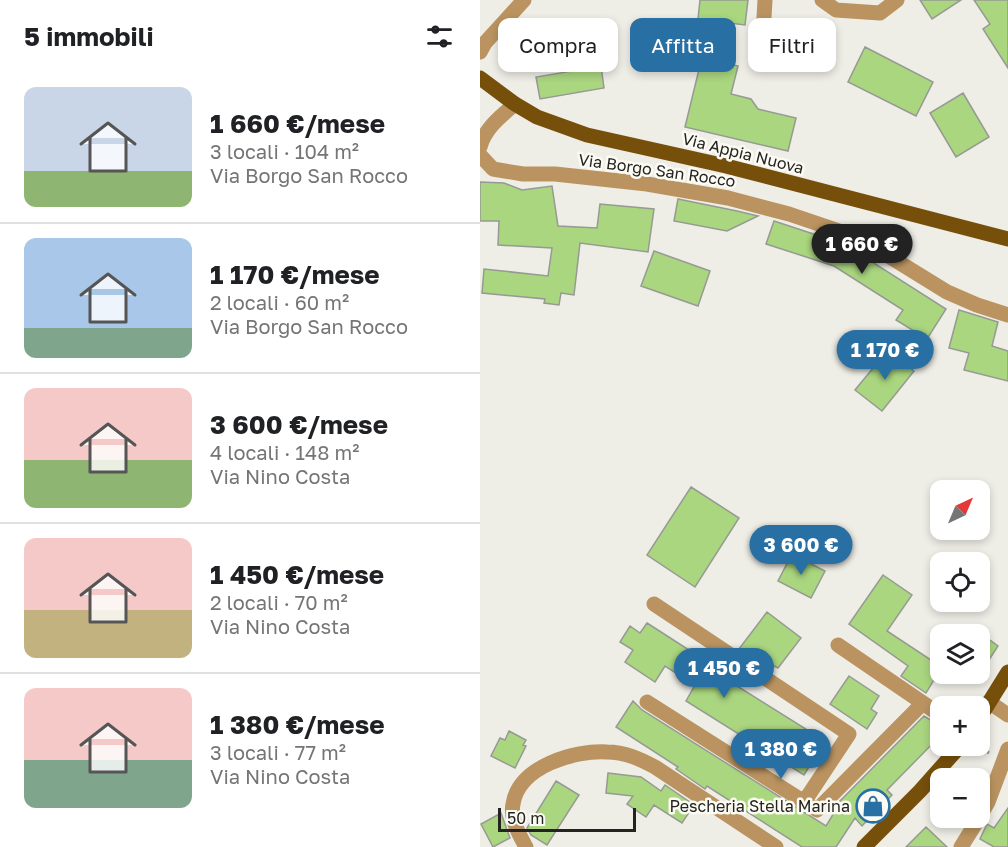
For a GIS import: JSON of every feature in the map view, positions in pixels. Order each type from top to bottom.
[{"type":"main road","name":"Via Appia Nuova","points":[[480,78],[537,117],[587,135],[726,166],[1008,239]]},
{"type":"main road","points":[[990,700],[1008,672]]},
{"type":"main road","points":[[864,847],[904,808],[951,756]]},
{"type":"street","points":[[482,47],[524,0]]},
{"type":"street","points":[[764,18],[765,0]]},
{"type":"street","points":[[822,0],[836,10],[880,13],[897,0]]},
{"type":"street","points":[[480,26],[482,47]]},
{"type":"street","points":[[480,147],[494,123],[515,104]]},
{"type":"street","name":"Via Borgo San Rocco","points":[[480,154],[486,173],[555,174],[647,184],[742,201],[789,214],[850,235],[947,292],[1008,315]]},
{"type":"street","points":[[654,604],[849,735],[804,801]]},
{"type":"street","points":[[838,645],[930,708]]},
{"type":"street","points":[[647,702],[817,810],[923,703]]},
{"type":"street","points":[[990,703],[1008,715]]},
{"type":"street","points":[[526,847],[515,825],[513,811],[515,797],[522,785],[539,770],[561,758],[576,753],[607,752],[638,758],[655,767],[776,847]]},
{"type":"street","points":[[990,797],[1006,756]]},
{"type":"street","points":[[961,847],[972,828]]},
{"type":"path","points":[[990,750],[1006,756]]},
{"type":"building","points":[[700,0],[748,0],[745,25],[736,24],[736,18],[698,18]]},
{"type":"building","points":[[920,0],[961,0],[932,19]]},
{"type":"building","points":[[974,0],[1008,0],[1008,68],[983,29],[990,24]]},
{"type":"building","points":[[865,47],[933,82],[916,116],[848,82]]},
{"type":"building","points":[[736,66],[738,66],[731,94],[751,99],[758,109],[796,118],[788,151],[685,127],[698,72],[736,72]]},
{"type":"building","points":[[566,72],[602,72],[604,88],[540,99],[536,77]]},
{"type":"building","points":[[963,93],[989,137],[956,157],[930,113]]},
{"type":"building","points":[[480,182],[504,183],[522,190],[552,186],[558,226],[597,228],[600,204],[654,209],[648,252],[580,243],[574,295],[561,293],[559,305],[544,303],[545,299],[482,293],[484,269],[548,276],[552,248],[498,245],[499,221],[480,221]]},
{"type":"building","points":[[678,199],[758,216],[727,231],[674,221]]},
{"type":"building","points":[[774,221],[844,244],[946,309],[927,339],[896,320],[903,310],[834,266],[766,244]]},
{"type":"building","points":[[654,251],[710,271],[698,306],[641,286]]},
{"type":"building","points":[[959,310],[998,322],[992,346],[1008,351],[1008,381],[964,370],[969,353],[949,348]]},
{"type":"building","points":[[888,350],[914,371],[882,411],[855,390]]},
{"type":"building","points":[[691,487],[739,518],[695,587],[647,555]]},
{"type":"building","points":[[792,554],[825,571],[811,598],[778,581]]},
{"type":"building","points":[[883,575],[912,595],[887,631],[930,659],[931,684],[926,693],[901,676],[908,666],[849,624]]},
{"type":"building","points":[[767,612],[801,638],[778,668],[739,649]]},
{"type":"building","points":[[647,623],[689,650],[686,654],[825,741],[804,775],[686,701],[695,685],[665,666],[655,682],[625,662],[633,650],[620,642],[630,626],[640,633]]},
{"type":"building","points":[[990,640],[998,646],[990,658]]},
{"type":"building","points":[[849,676],[879,696],[871,709],[877,713],[867,729],[830,704]]},
{"type":"building","points":[[633,701],[642,710],[826,826],[839,802],[924,716],[930,720],[930,746],[887,790],[892,795],[862,826],[855,818],[836,847],[802,847],[707,786],[705,789],[676,769],[678,767],[616,727]]},
{"type":"building","points":[[509,731],[526,740],[523,745],[526,746],[515,768],[491,756],[500,738],[505,740]]},
{"type":"building","points":[[608,773],[641,777],[661,791],[665,785],[694,805],[682,823],[654,805],[646,817],[627,804],[633,796],[606,793]]},
{"type":"building","points":[[556,781],[579,795],[547,845],[531,835],[527,828]]},
{"type":"building","points":[[1008,808],[1008,847],[994,847],[980,839],[985,828],[990,828],[990,826],[994,828]]},
{"type":"building","points":[[501,813],[510,838],[493,847],[481,824]]},
{"type":"building","points":[[926,827],[947,847],[906,847]]},
{"type":"place","name":"Pescheria Stella Marina","points":[[873,806]]}]
